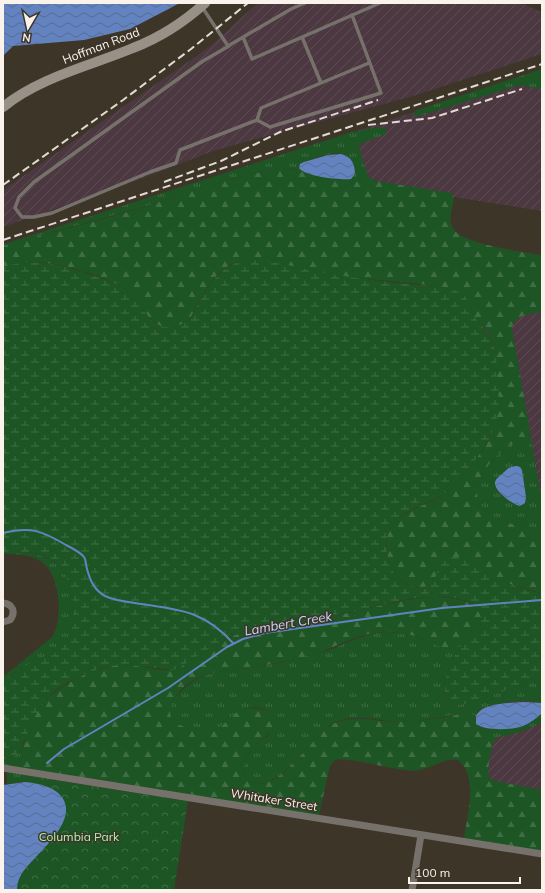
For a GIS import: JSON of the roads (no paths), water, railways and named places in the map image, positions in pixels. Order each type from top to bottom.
[{"type":"street","name":"Hoffman Road","points":[[3,107],[24,93],[47,81],[156,38],[203,5]]},
{"type":"street","points":[[3,603],[10,605],[14,613],[10,620],[3,622]]},
{"type":"street","name":"Whitaker Street","points":[[3,768],[542,854]]},
{"type":"street","points":[[412,890],[421,835]]},
{"type":"lane","points":[[305,3],[291,9],[203,61],[34,182],[19,197],[15,208],[22,217],[34,217],[52,213],[176,162],[180,150],[257,120],[270,127],[381,93],[352,16]]},
{"type":"lane","points":[[243,37],[252,59],[380,3]]},
{"type":"lane","points":[[203,5],[229,46]]},
{"type":"lane","points":[[302,37],[321,83]]},
{"type":"lane","points":[[257,120],[261,108],[369,63]]},
{"type":"water","points":[[3,3],[180,3],[130,29],[84,40],[13,46],[3,56]]},
{"type":"water","points":[[341,154],[350,159],[353,164],[355,174],[351,179],[316,176],[299,168],[300,164],[304,162],[328,155]]},
{"type":"water","points":[[517,466],[522,470],[526,497],[525,503],[520,506],[504,497],[498,490],[495,483],[507,469]]},
{"type":"water","points":[[523,702],[542,703],[542,713],[526,725],[513,728],[492,729],[476,724],[476,716],[484,708],[496,704]]},
{"type":"water","points":[[25,782],[44,786],[58,793],[66,806],[65,817],[53,838],[21,875],[17,890],[3,890],[3,785]]},
{"type":"waterway","points":[[3,533],[29,530],[50,536],[84,557],[91,581],[101,594],[109,598],[168,608],[202,618],[222,632],[233,643]]},
{"type":"waterway","name":"Lambert Creek","points":[[47,763],[64,749],[168,688],[227,647],[243,639],[265,633],[442,608],[542,600]]},
{"type":"railway","points":[[3,185],[123,100],[191,49],[248,3]]},
{"type":"railway","points":[[3,240],[542,64]]},
{"type":"railway","points":[[368,125],[432,118],[522,89]]},
{"type":"railway","points":[[164,182],[221,161],[280,132],[378,100]]},
{"type":"park label","name":"Columbia Park","points":[[79,837]]}]
